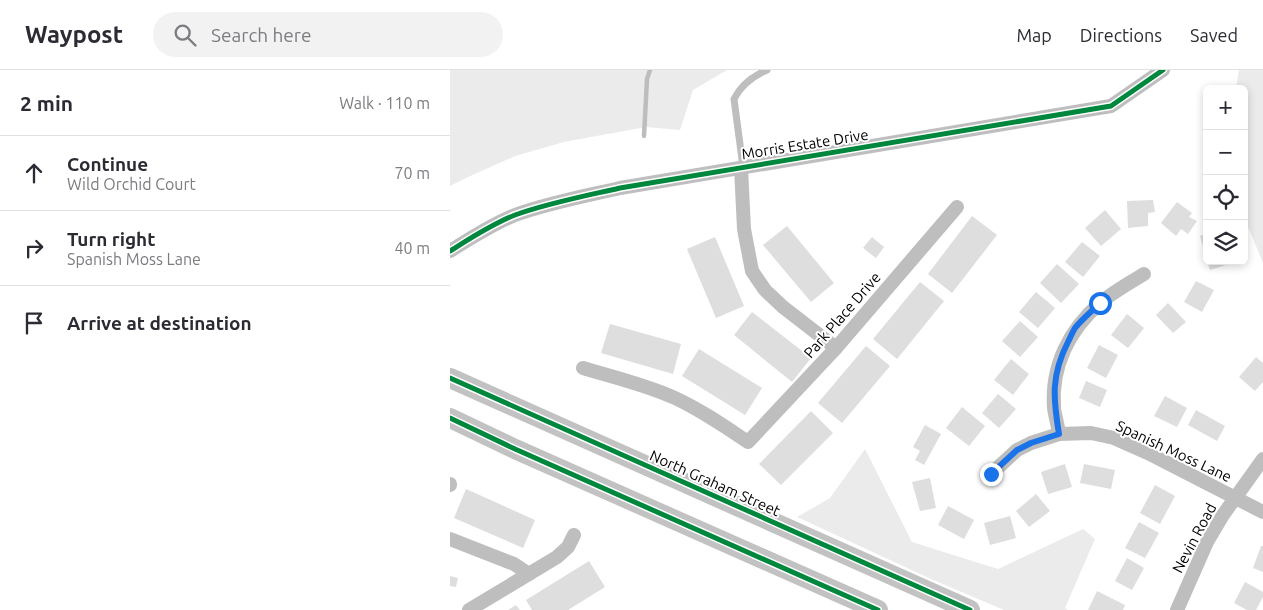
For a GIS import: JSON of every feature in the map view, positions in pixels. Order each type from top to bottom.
[{"type":"main road","name":"North Graham Street","points":[[450,378],[970,610]]},
{"type":"main road","points":[[450,418],[515,449],[878,610]]},
{"type":"street","name":"Morris Estate Drive","points":[[450,251],[477,234],[514,216],[547,205],[620,188],[1111,106],[1164,70]]},
{"type":"street","points":[[742,168],[744,229],[752,271],[765,290],[836,348]]},
{"type":"street","name":"Park Place Drive","points":[[583,368],[673,397],[700,411],[748,442],[836,348],[957,207]]},
{"type":"street","points":[[1059,434],[1054,408],[1054,389],[1060,357],[1076,328],[1100,303],[1144,274]]},
{"type":"street","name":"Spanish Moss Lane","points":[[991,474],[1017,450],[1031,443],[1059,434],[1091,433],[1114,438],[1148,453],[1263,512]]},
{"type":"street","name":"Nevin Road","points":[[1177,610],[1207,542],[1223,515],[1263,459]]},
{"type":"street","points":[[469,610],[558,557],[568,547],[574,535]]},
{"type":"street","points":[[450,539],[514,564],[529,574]]},
{"type":"lane","points":[[742,168],[734,99],[746,82],[767,70]]},
{"type":"shaded area","points":[[450,70],[727,70],[693,90],[680,130],[646,127],[564,142],[515,156],[450,186]]},
{"type":"shaded area","points":[[1239,70],[1263,70],[1263,263],[1248,227],[1248,85],[1237,85]]},
{"type":"shaded area","points":[[865,449],[912,542],[998,569],[1083,529],[1095,539],[1065,608],[1068,610],[1004,610],[931,579],[797,517],[830,498]]},
{"type":"building","points":[[1153,200],[1155,212],[1148,213],[1148,226],[1128,228],[1127,201]]},
{"type":"building","points":[[1177,202],[1192,213],[1189,217],[1197,221],[1188,234],[1181,229],[1176,236],[1161,223]]},
{"type":"building","points":[[1105,210],[1121,229],[1101,246],[1085,228]]},
{"type":"building","points":[[972,216],[997,235],[952,293],[928,274]]},
{"type":"building","points":[[787,226],[834,283],[811,302],[763,245]]},
{"type":"building","points":[[1203,235],[1203,246],[1200,236]]},
{"type":"building","points":[[715,237],[744,306],[716,318],[687,249]]},
{"type":"building","points":[[872,237],[884,247],[876,258],[863,248]]},
{"type":"building","points":[[1082,242],[1100,256],[1083,277],[1065,262]]},
{"type":"building","points":[[1057,264],[1079,284],[1061,303],[1040,283]]},
{"type":"building","points":[[1208,265],[1226,265],[1210,270]]},
{"type":"building","points":[[1196,281],[1214,290],[1202,312],[1184,302]]},
{"type":"building","points":[[920,282],[944,301],[897,359],[873,339]]},
{"type":"building","points":[[1036,292],[1055,308],[1038,328],[1019,312]]},
{"type":"building","points":[[1168,303],[1186,322],[1173,333],[1156,315]]},
{"type":"building","points":[[752,312],[811,358],[792,382],[734,335]]},
{"type":"building","points":[[1127,314],[1144,328],[1128,348],[1111,335]]},
{"type":"building","points":[[1020,321],[1038,337],[1020,357],[1002,341]]},
{"type":"building","points":[[610,324],[681,344],[673,374],[601,353]]},
{"type":"building","points":[[1099,345],[1118,355],[1106,378],[1087,368]]},
{"type":"building","points":[[866,346],[890,366],[842,423],[818,403]]},
{"type":"building","points":[[699,349],[762,388],[745,415],[682,376]]},
{"type":"building","points":[[1256,357],[1263,363],[1263,382],[1255,391],[1239,377]]},
{"type":"building","points":[[1011,359],[1029,374],[1013,395],[994,380]]},
{"type":"building","points":[[1086,381],[1107,390],[1100,407],[1079,398]]},
{"type":"building","points":[[998,394],[1016,409],[999,428],[982,413]]},
{"type":"building","points":[[1165,396],[1187,408],[1177,427],[1154,416]]},
{"type":"building","points":[[962,407],[985,426],[969,446],[946,428]]},
{"type":"building","points":[[1196,410],[1225,426],[1217,441],[1188,425]]},
{"type":"building","points":[[811,411],[833,433],[781,485],[759,464]]},
{"type":"building","points":[[925,425],[941,434],[924,465],[915,460],[920,451],[913,447]]},
{"type":"building","points":[[1065,464],[1072,487],[1048,494],[1041,472]]},
{"type":"building","points":[[1084,464],[1115,470],[1111,489],[1080,483]]},
{"type":"building","points":[[930,478],[936,508],[920,511],[912,482]]},
{"type":"building","points":[[1155,485],[1175,496],[1160,524],[1140,513]]},
{"type":"building","points":[[466,489],[535,520],[523,548],[454,518]]},
{"type":"building","points":[[1036,494],[1050,511],[1029,527],[1016,511]]},
{"type":"building","points":[[948,506],[974,520],[964,539],[938,525]]},
{"type":"building","points":[[1010,516],[1016,538],[990,545],[984,523]]},
{"type":"building","points":[[1139,522],[1159,533],[1145,558],[1125,548]]},
{"type":"building","points":[[1261,546],[1263,546],[1263,572],[1253,568]]},
{"type":"building","points":[[1127,558],[1144,568],[1132,590],[1115,581]]},
{"type":"building","points":[[589,561],[605,587],[568,610],[532,610],[526,600]]},
{"type":"building","points":[[450,576],[458,578],[456,587],[450,586]]},
{"type":"building","points":[[1245,582],[1263,592],[1263,597],[1256,610],[1247,610],[1234,603]]},
{"type":"building","points":[[1097,591],[1125,605],[1123,610],[1088,610]]},
{"type":"building","points":[[516,605],[520,610],[508,610]]},
{"type":"waterway","points":[[644,136],[647,79],[650,70]]},
{"type":"cycle path","points":[[450,251],[490,227],[515,215],[553,203],[620,188],[1111,106],[1163,70]]},
{"type":"cycle path","points":[[450,378],[970,610]]},
{"type":"cycle path","points":[[450,418],[515,449],[878,610]]},
{"type":"route","points":[[991,474],[1017,450],[1031,443],[1059,434],[1054,408],[1054,389],[1060,357],[1076,328],[1100,303]]}]
